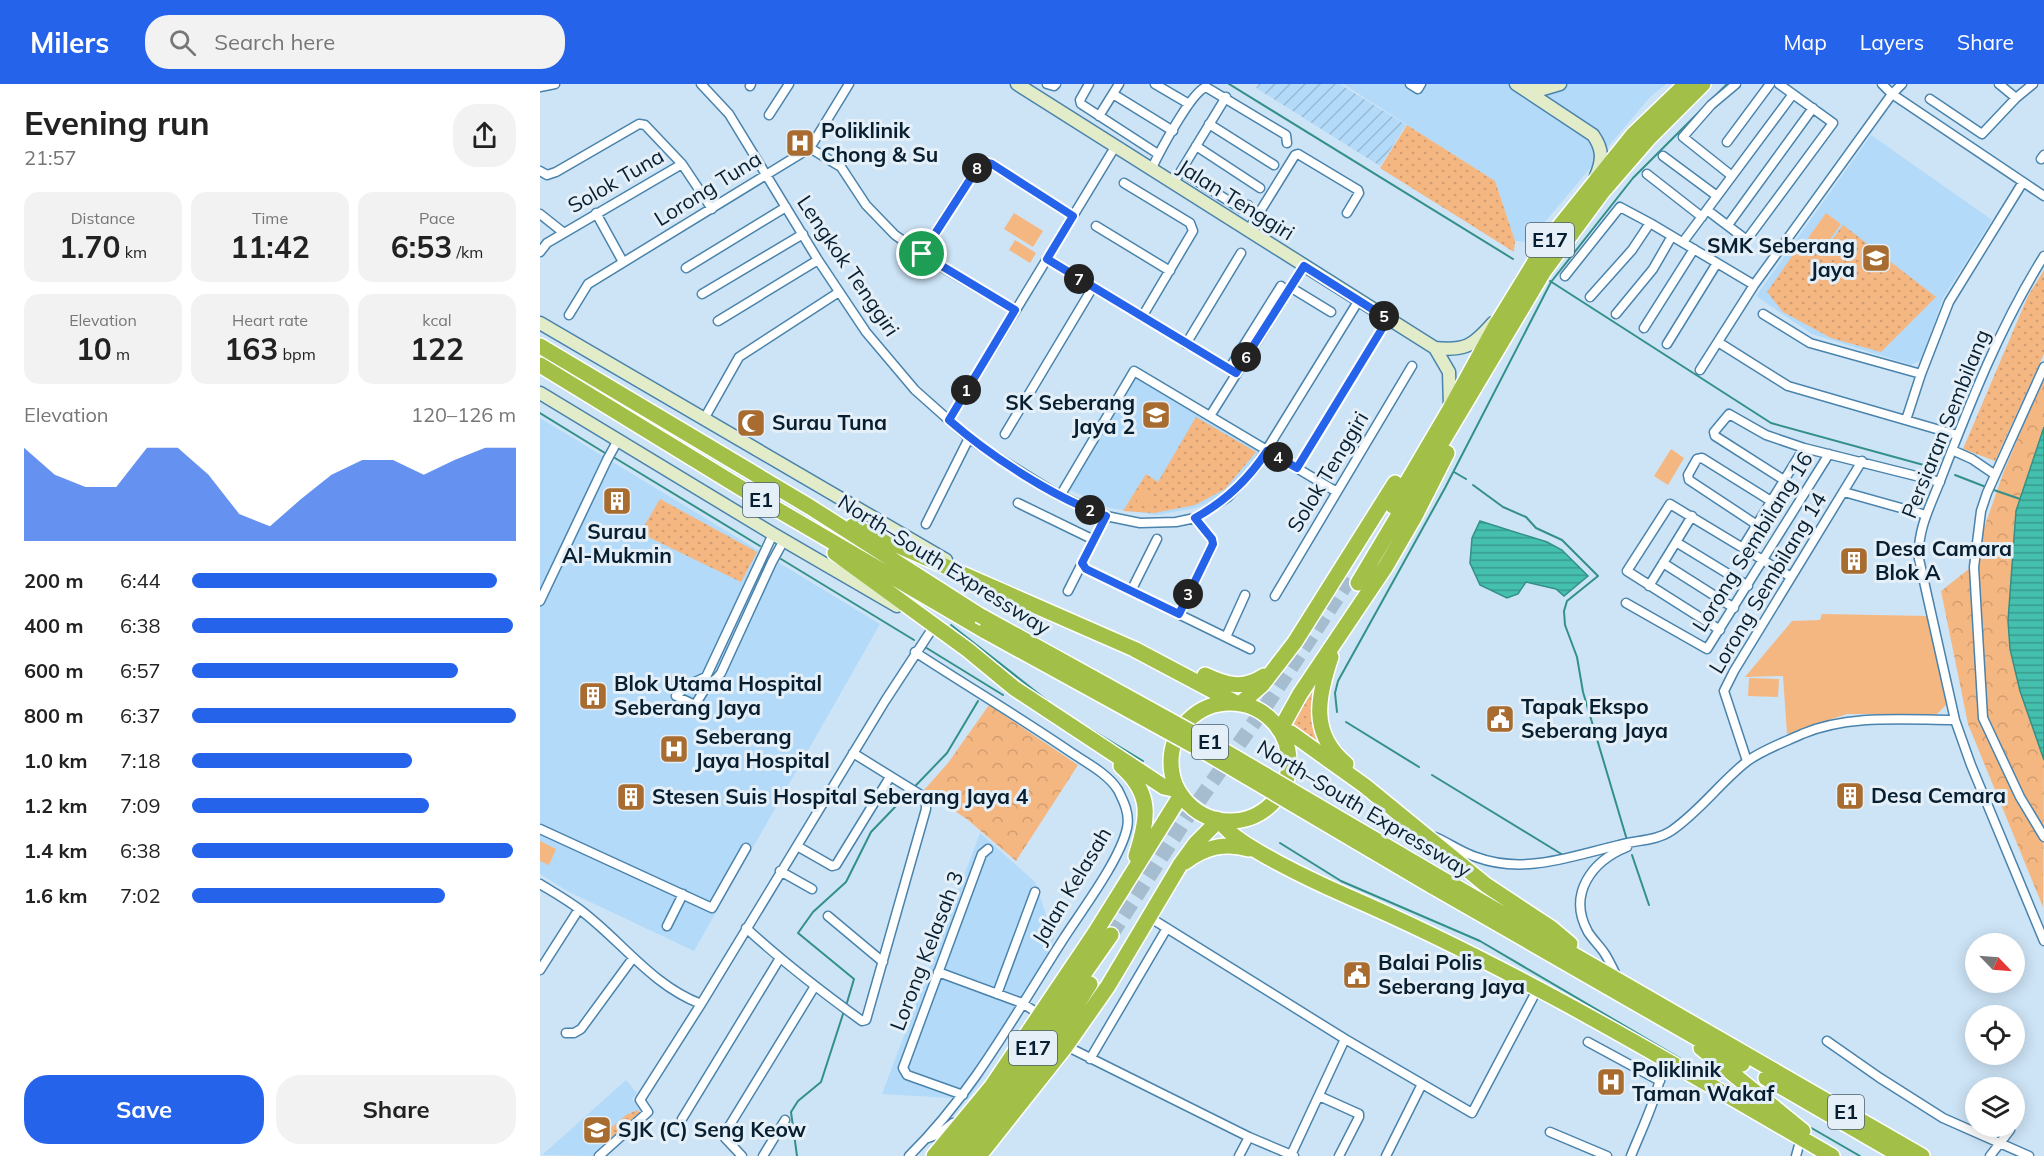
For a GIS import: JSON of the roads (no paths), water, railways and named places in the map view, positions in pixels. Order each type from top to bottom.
[{"type":"highway","name":"E17","points":[[1354,581],[1450,416],[1507,308],[1542,251],[1633,135],[1686,84]]},
{"type":"highway","name":"E17","points":[[1450,416],[1530,292],[1585,214],[1648,139],[1703,84]]},
{"type":"highway","name":"North–South Expressway","points":[[540,346],[810,507],[979,615],[1209,742],[1687,1032],[1901,1156]]},
{"type":"highway","name":"North–South Expressway","points":[[540,365],[754,496],[985,631],[1435,881],[1583,959],[1922,1156]]},
{"type":"highway","points":[[1281,731],[1300,694],[1386,567],[1415,516],[1447,455],[1450,416]]},
{"type":"highway","points":[[1237,703],[1262,685],[1295,642],[1420,444],[1450,416]]},
{"type":"highway","points":[[754,496],[968,650],[1014,688],[1164,788],[1180,793]]},
{"type":"highway","points":[[810,507],[1157,661],[1237,703]]},
{"type":"highway","points":[[1338,638],[1320,693],[1320,718],[1324,734],[1332,749],[1360,776],[1365,786]]},
{"type":"highway","points":[[1157,661],[1179,663],[1226,684],[1237,686],[1250,684],[1259,679],[1279,662]]},
{"type":"highway","points":[[1220,703],[1237,703],[1254,707],[1266,714],[1281,731],[1287,747],[1289,764],[1286,780],[1279,795],[1267,808],[1253,816],[1237,820],[1218,820],[1197,811],[1180,793],[1173,777],[1171,763],[1174,742],[1189,719],[1207,707],[1220,703]]},
{"type":"highway","points":[[1281,731],[1291,733],[1365,786],[1486,885],[1560,935],[1583,959]]},
{"type":"highway","points":[[1109,751],[1140,788],[1145,808],[1144,830],[1129,879]]},
{"type":"highway","points":[[934,1156],[992,1086],[1095,933],[1180,793]]},
{"type":"highway","points":[[1218,820],[1227,831],[1306,877],[1465,950],[1538,988],[1833,1156]]},
{"type":"highway","points":[[979,1156],[1066,1046],[1108,986],[1180,866],[1196,843],[1218,820]]},
{"type":"highway","points":[[1180,866],[1197,854],[1220,845],[1233,845],[1259,851]]},
{"type":"highway","name":"E17","points":[[949,1156],[1115,937],[1046,1053],[964,1156]]},
{"type":"highway","points":[[1687,1032],[1718,1063],[1833,1156]]},
{"type":"main road","name":"Jalan Tenggiri","points":[[1017,84],[1435,348]]},
{"type":"main road","points":[[1518,85],[1543,89],[1560,84]]},
{"type":"main road","points":[[1518,85],[1593,135],[1602,156],[1594,183]]},
{"type":"main road","points":[[1435,348],[1453,350],[1469,345],[1485,332],[1507,308]]},
{"type":"main road","points":[[540,323],[983,582]]},
{"type":"main road","points":[[1435,348],[1449,372],[1450,416]]},
{"type":"main road","points":[[540,393],[779,537],[934,626]]},
{"type":"street","points":[[540,87],[555,84]]},
{"type":"street","name":"Lengkok Tenggiri","points":[[701,84],[729,114],[818,260],[866,332],[915,390],[969,438],[1060,496],[1106,516],[1140,523],[1176,522],[1195,518],[1236,490],[1267,451],[1359,300]]},
{"type":"street","points":[[769,115],[789,84]]},
{"type":"street","name":"Lorong Tuna","points":[[568,315],[588,284],[810,148],[849,84]]},
{"type":"street","points":[[1089,84],[1080,100],[1081,104],[1158,154]]},
{"type":"street","points":[[1099,116],[1119,84]]},
{"type":"street","points":[[1155,84],[1189,104]]},
{"type":"street","points":[[1410,84],[1419,87]]},
{"type":"street","points":[[1732,176],[1683,137],[1697,119],[1736,84]]},
{"type":"street","points":[[1727,142],[1770,84]]},
{"type":"street","points":[[1647,174],[1704,213],[1728,225],[1744,238],[1748,238],[1833,123],[1779,84]]},
{"type":"street","points":[[1882,84],[1892,94],[2044,196]]},
{"type":"street","points":[[1700,370],[1755,285],[1892,94],[1902,84]]},
{"type":"street","points":[[1999,84],[2016,98]]},
{"type":"street","points":[[1930,99],[1982,134],[2016,98],[2033,84]]},
{"type":"street","points":[[1151,170],[1158,154],[1189,104],[1198,91],[1206,87],[1286,135],[1287,143]]},
{"type":"street","points":[[1113,94],[1173,131]]},
{"type":"street","points":[[1683,242],[1793,94]]},
{"type":"street","points":[[1173,184],[1226,97]]},
{"type":"street","points":[[1728,225],[1813,108]]},
{"type":"street","points":[[540,171],[547,175],[556,172],[639,124],[645,125],[682,164],[712,209]]},
{"type":"street","points":[[1209,124],[1274,165]]},
{"type":"street","points":[[949,420],[1115,147]]},
{"type":"street","points":[[1196,147],[1260,188]]},
{"type":"street","points":[[810,148],[841,166],[866,205],[882,223],[922,254],[1015,310]]},
{"type":"street","points":[[1248,231],[1295,155],[1298,154],[1358,190],[1359,193],[1347,213]]},
{"type":"street","points":[[1663,156],[1717,196]]},
{"type":"street","points":[[922,254],[980,164],[984,162],[992,164],[1073,216]]},
{"type":"street","name":"Solok Tuna","points":[[540,252],[547,243],[564,232],[682,164]]},
{"type":"street","points":[[1181,171],[1240,208],[1248,205]]},
{"type":"street","points":[[1906,420],[1949,302],[2023,182]]},
{"type":"street","points":[[1124,183],[1193,227],[1193,231],[1142,317]]},
{"type":"street","points":[[686,268],[786,207]]},
{"type":"street","points":[[1564,276],[1620,207],[1755,285]]},
{"type":"street","points":[[596,213],[622,262]]},
{"type":"street","points":[[540,214],[564,232]]},
{"type":"street","points":[[1590,297],[1632,250],[1650,223]]},
{"type":"street","points":[[1096,226],[1170,271]]},
{"type":"street","points":[[702,294],[802,234]]},
{"type":"street","points":[[1616,314],[1653,269],[1672,236]]},
{"type":"street","points":[[1644,328],[1694,249]]},
{"type":"street","points":[[1186,344],[1241,253]]},
{"type":"street","name":"Persiaran Sembilang","points":[[2044,255],[2020,295],[1957,435],[1920,533],[1918,560],[1955,720],[1971,765],[2044,941]]},
{"type":"street","points":[[1047,259],[1232,371]]},
{"type":"street","points":[[718,321],[818,260]]},
{"type":"street","points":[[1667,344],[1717,263]]},
{"type":"street","points":[[1210,416],[1232,371],[1285,286],[1304,266]]},
{"type":"street","points":[[1285,286],[1331,312]]},
{"type":"street","points":[[1005,434],[1093,287]]},
{"type":"street","points":[[704,419],[739,357],[839,292]]},
{"type":"street","points":[[1763,314],[1810,343],[1921,374]]},
{"type":"street","points":[[1297,468],[1388,319]]},
{"type":"street","points":[[1718,342],[1788,386],[1957,435]]},
{"type":"street","name":"Solok Tenggiri","points":[[1275,596],[1412,366]]},
{"type":"street","points":[[2044,367],[1994,474],[1981,511],[1974,567],[1983,718],[2020,797],[2044,837]]},
{"type":"street","points":[[1060,496],[1134,371],[1337,492]]},
{"type":"street","points":[[1784,480],[1713,434],[1726,415],[1766,435],[1804,448],[1940,482]]},
{"type":"street","points":[[926,524],[969,438]]},
{"type":"street","points":[[540,601],[618,440]]},
{"type":"street","points":[[1743,547],[1804,448]]},
{"type":"street","points":[[1952,450],[1972,459],[1994,474]]},
{"type":"street","name":"Lorong Sembilang 16","points":[[1626,603],[1707,649],[1829,454]]},
{"type":"street","points":[[1757,525],[1689,480],[1688,475],[1699,458],[1771,501]]},
{"type":"street","name":"Lorong Sembilang 14","points":[[1747,760],[1724,691],[1862,461]]},
{"type":"street","points":[[1844,492],[1926,515]]},
{"type":"street","points":[[1018,503],[1094,540]]},
{"type":"street","points":[[1720,630],[1628,572],[1627,569],[1670,504],[1791,577]]},
{"type":"street","points":[[1068,591],[1106,516]]},
{"type":"street","points":[[1649,586],[1692,516]]},
{"type":"street","points":[[1179,614],[1213,544],[1212,539],[1195,518]]},
{"type":"street","points":[[779,537],[755,598],[721,673],[708,684],[695,705],[676,696],[688,684],[705,677],[744,592],[779,537]]},
{"type":"street","points":[[1131,591],[1157,539]]},
{"type":"street","points":[[1676,542],[1748,586]]},
{"type":"street","points":[[1082,563],[1086,569],[1250,649]]},
{"type":"street","points":[[1663,563],[1734,608]]},
{"type":"street","points":[[744,592],[755,598]]},
{"type":"street","points":[[1226,637],[1245,595]]},
{"type":"street","points":[[598,1156],[648,1112],[640,1100],[915,652],[934,626]]},
{"type":"street","points":[[722,640],[733,646]]},
{"type":"street","name":"Jalan Kelasah","points":[[915,652],[1099,772],[1116,787],[1127,809],[1127,827],[1118,851],[984,1066],[927,1138]]},
{"type":"street","points":[[1417,830],[1475,857],[1531,865],[1553,861],[1663,835],[1671,831],[1695,812],[1722,782],[1747,760],[1804,734],[1833,724],[1854,720],[1955,720]]},
{"type":"street","points":[[746,928],[814,986],[862,1021],[866,1020],[926,809],[926,802],[924,797],[853,753]]},
{"type":"street","points":[[796,846],[832,866],[836,865],[890,777]]},
{"type":"street","points":[[540,829],[712,908],[746,848]]},
{"type":"street","points":[[1618,979],[1606,955],[1593,940],[1586,927],[1582,915],[1582,894],[1588,876],[1601,860],[1635,842]]},
{"type":"street","name":"Lorong Kelasah 3","points":[[963,1095],[907,1075],[903,1068],[982,854],[988,849]]},
{"type":"street","points":[[780,872],[812,889]]},
{"type":"street","points":[[540,884],[579,909],[676,993],[701,1004]]},
{"type":"street","points":[[997,994],[1035,892]]},
{"type":"street","points":[[667,926],[683,894]]},
{"type":"street","points":[[540,970],[579,909]]},
{"type":"street","points":[[828,916],[883,962]]},
{"type":"street","points":[[1149,917],[1345,1039],[1472,1113],[1538,988]]},
{"type":"street","points":[[1090,1059],[1167,928]]},
{"type":"street","points":[[566,1033],[574,1033],[581,1029],[633,958]]},
{"type":"street","points":[[682,1119],[780,958]]},
{"type":"street","points":[[938,972],[1022,1003],[1039,1014]]},
{"type":"street","points":[[742,1156],[725,1138],[725,1133],[814,986]]},
{"type":"street","points":[[1066,1046],[1249,1137],[1292,1155],[1345,1039]]},
{"type":"street","points":[[1827,1041],[1943,1118],[2029,1156]]},
{"type":"street","points":[[1588,1042],[1660,1081]]},
{"type":"street","points":[[1631,1156],[1660,1081],[1662,1064],[1658,1055]]},
{"type":"street","points":[[1660,1081],[1670,1069],[1683,1070]]},
{"type":"street","points":[[1386,1156],[1422,1084]]},
{"type":"street","points":[[909,1156],[927,1138],[947,1129],[992,1086]]},
{"type":"street","points":[[1319,1096],[1359,1114],[1339,1156]]},
{"type":"street","points":[[763,1156],[785,1120]]},
{"type":"street","points":[[1550,1132],[1607,1156]]},
{"type":"street","points":[[1239,1156],[1249,1137]]},
{"type":"street","points":[[1990,1156],[2004,1137]]},
{"type":"street","points":[[1796,1156],[1801,1138]]},
{"type":"waterway","points":[[1229,84],[1513,259]]},
{"type":"waterway","points":[[1337,712],[1335,693],[1338,681],[1445,488],[1551,282],[1633,178],[1727,84]]},
{"type":"waterway","points":[[1550,281],[1771,423],[1931,467]]},
{"type":"waterway","points":[[540,413],[605,453]]},
{"type":"waterway","points":[[615,458],[760,546]]},
{"type":"waterway","points":[[1454,472],[1466,479]]},
{"type":"waterway","points":[[1955,475],[1986,487]]},
{"type":"waterway","points":[[1473,485],[1503,507],[1526,517],[1536,528],[1562,540],[1598,576],[1567,601],[1564,611],[1565,625],[1577,657],[1583,692],[1627,840]]},
{"type":"waterway","points":[[1991,489],[2020,499]]},
{"type":"waterway","points":[[781,559],[914,640]]},
{"type":"waterway","points":[[951,625],[1049,702]]},
{"type":"waterway","points":[[925,647],[1003,695]]},
{"type":"waterway","points":[[846,1006],[854,979],[798,933],[813,912],[846,882],[871,832],[947,753],[978,701]]},
{"type":"waterway","points":[[1074,719],[1143,761]]},
{"type":"waterway","points":[[1346,722],[1419,767]]},
{"type":"waterway","points":[[1432,775],[1563,855]]},
{"type":"waterway","points":[[1606,844],[1627,839]]},
{"type":"waterway","points":[[1280,843],[1341,881],[1480,941],[1722,1083]]},
{"type":"waterway","points":[[1632,855],[1649,905]]},
{"type":"waterway","points":[[797,1156],[791,1112],[798,1101],[821,1082],[844,1011]]},
{"type":"waterway","points":[[1808,1126],[1860,1156]]},
{"type":"tunnel","points":[[1111,935],[1186,819],[1265,707],[1350,578]]},
{"type":"place","name":"Poliklinik Chong & Su","points":[[800,143]]},
{"type":"place","name":"SMK Seberang Jaya","points":[[1876,258]]},
{"type":"place","name":"SK Seberang Jaya 2","points":[[1156,415]]},
{"type":"place","name":"Surau Tuna","points":[[751,423]]},
{"type":"place","name":"Surau Al-Mukmin","points":[[617,501]]},
{"type":"place","name":"Desa Camara Blok A","points":[[1854,561]]},
{"type":"place","name":"Blok Utama Hospital Seberang Jaya","points":[[593,696]]},
{"type":"place","name":"Tapak Ekspo Seberang Jaya","points":[[1500,719]]},
{"type":"place","name":"Seberang Jaya Hospital","points":[[674,749]]},
{"type":"place","name":"Desa Cemara","points":[[1850,796]]},
{"type":"place","name":"Stesen Suis Hospital Seberang Jaya 4","points":[[631,797]]},
{"type":"place","name":"Balai Polis Seberang Jaya","points":[[1357,975]]},
{"type":"place","name":"Poliklinik Taman Wakaf","points":[[1611,1082]]},
{"type":"place","name":"SJK (C) Seng Keow","points":[[597,1130]]}]
